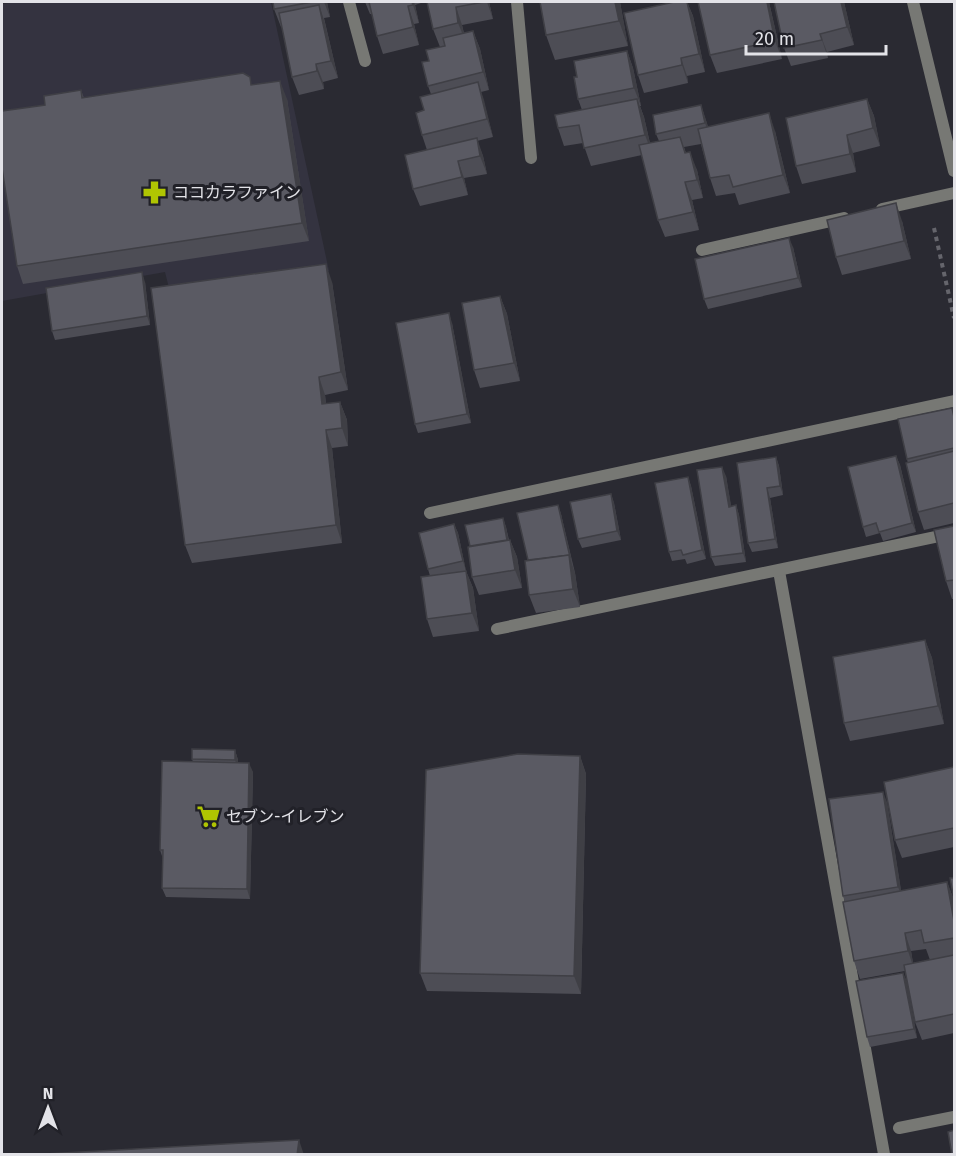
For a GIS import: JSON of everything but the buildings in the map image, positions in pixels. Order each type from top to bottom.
[{"type":"street","points":[[349,2],[365,62]]},
{"type":"street","points":[[517,2],[531,158]]},
{"type":"street","points":[[913,2],[954,171]]},
{"type":"street","points":[[702,250],[954,193]]},
{"type":"street","points":[[430,513],[954,401]]},
{"type":"street","points":[[497,629],[779,572],[954,533]]},
{"type":"street","points":[[779,572],[884,1155]]},
{"type":"street","points":[[899,1128],[954,1118]]},
{"type":"shaded area","points":[[18,2],[271,2],[329,271],[171,296],[165,272],[2,301],[2,4]]},
{"type":"place","name":"ココカラファイン","points":[[155,192]]},
{"type":"place","name":"セブン-イレブン","points":[[208,816]]}]
